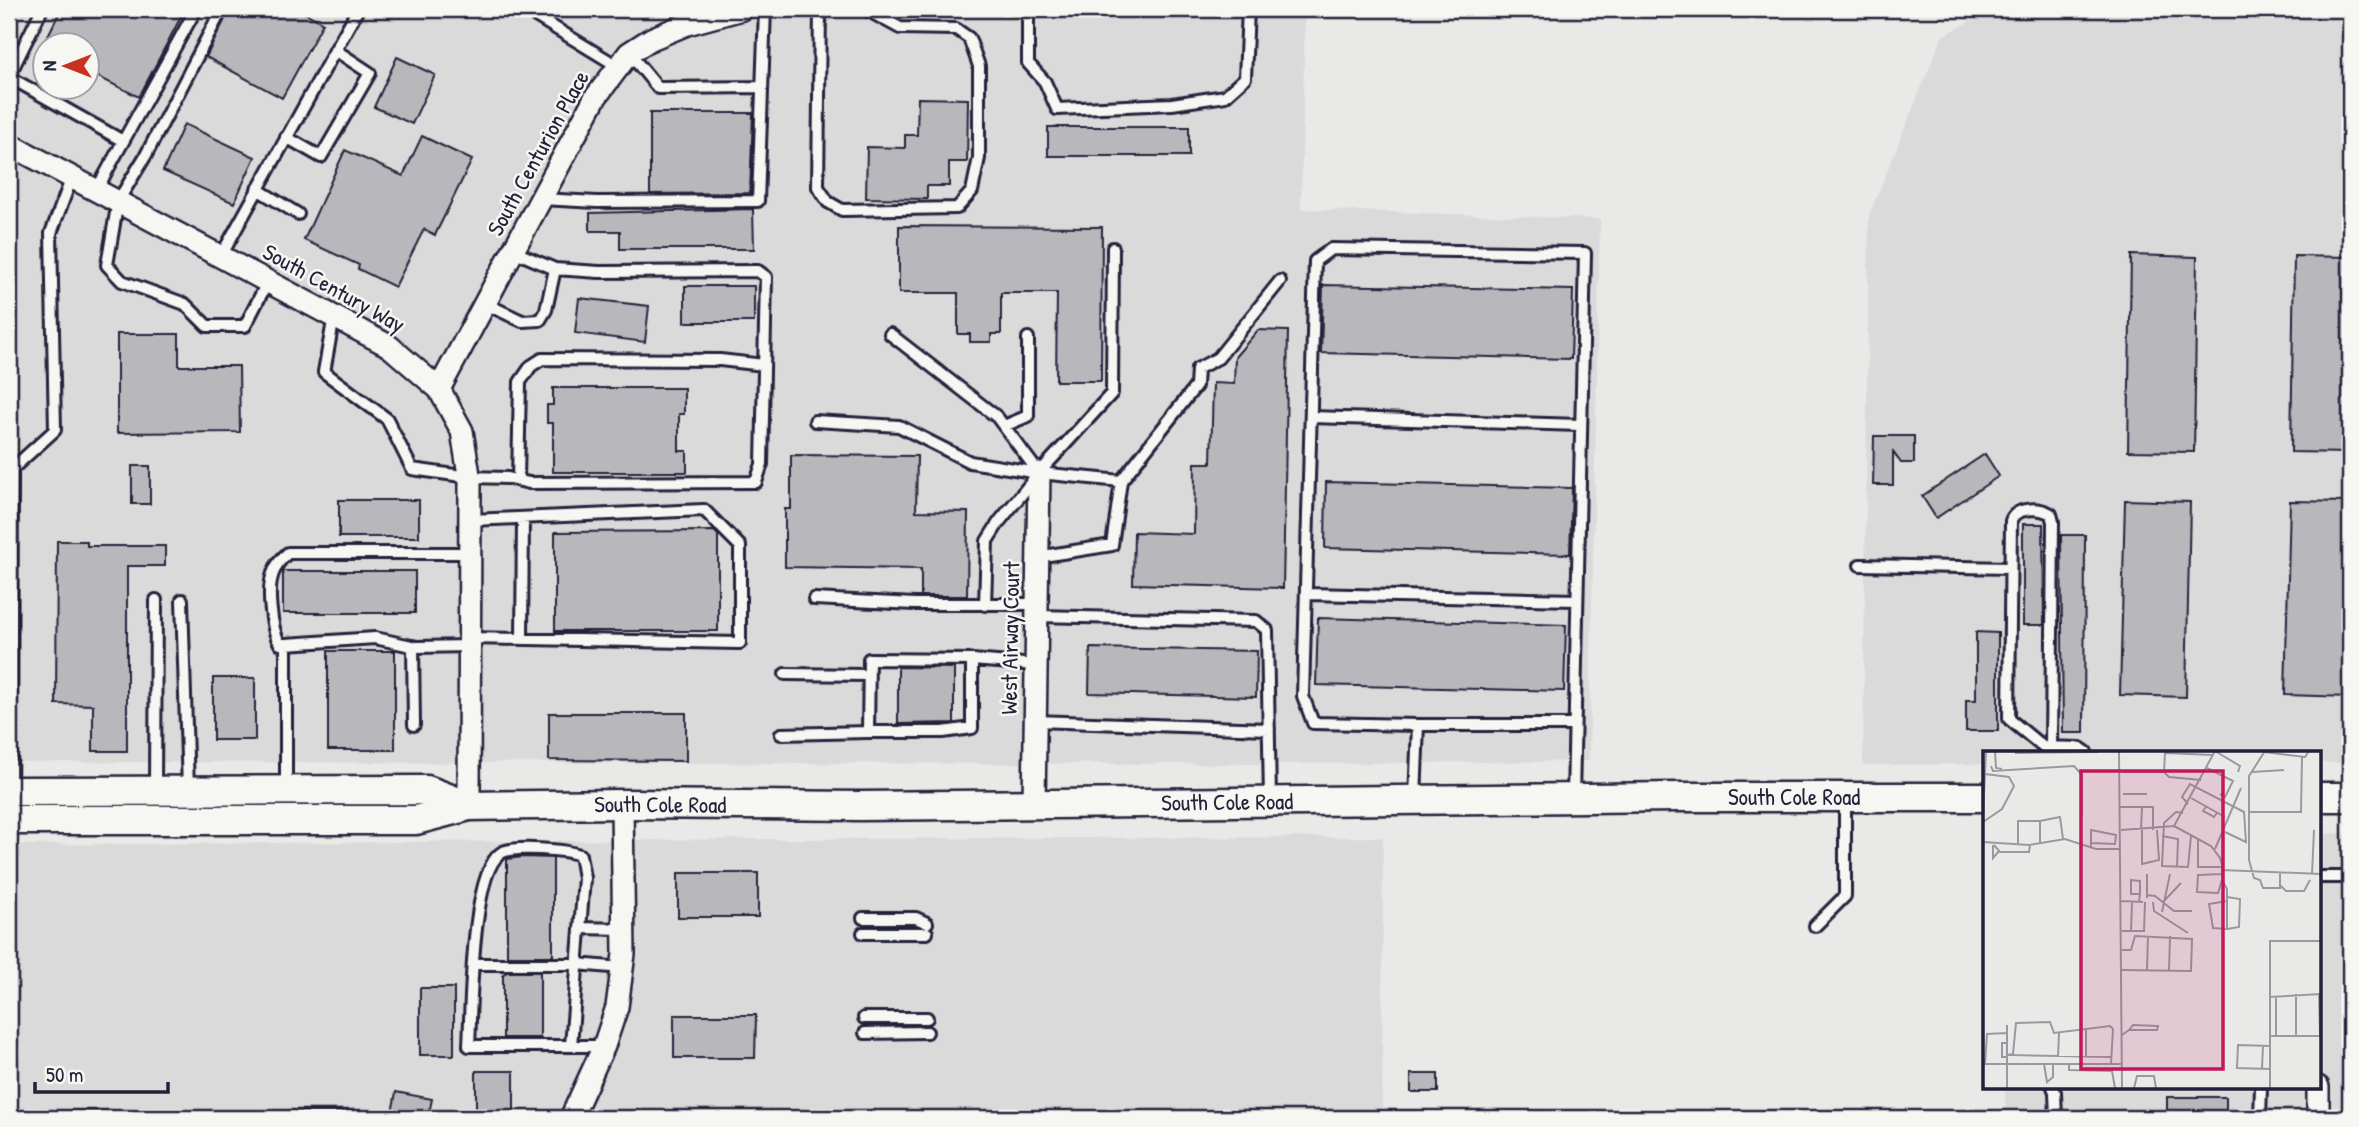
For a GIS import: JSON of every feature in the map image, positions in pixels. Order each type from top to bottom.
[{"type":"main road","name":"South Cole Road","points":[[20,820],[286,805],[428,790],[469,806],[1983,797]]},
{"type":"main road","name":"South Cole Road","points":[[9,792],[188,791],[286,805]]},
{"type":"main road","points":[[20,820],[42,807],[77,801],[94,792]]},
{"type":"main road","points":[[2320,797],[2350,797]]},
{"type":"street","name":"South Centurion Place","points":[[439,389],[595,98],[624,60],[651,38],[687,24],[742,9]]},
{"type":"street","name":"South Century Way","points":[[9,144],[389,346],[439,389],[461,431],[469,477],[469,806]]},
{"type":"street","name":"West Airway Court","points":[[1034,804],[1039,473]]},
{"type":"street","points":[[571,1118],[604,1046],[617,1007],[624,929],[622,804]]},
{"type":"street","points":[[2318,1088],[2318,1118]]},
{"type":"lane","points":[[43,9],[9,77],[123,141]]},
{"type":"lane","points":[[97,189],[196,9]]},
{"type":"lane","points":[[222,9],[146,155],[118,201],[107,265],[122,281],[185,304],[207,326],[245,326],[268,281]]},
{"type":"lane","points":[[220,256],[358,9]]},
{"type":"lane","points":[[524,9],[624,60],[658,88],[762,87]]},
{"type":"lane","points":[[541,200],[758,201],[765,9]]},
{"type":"lane","points":[[820,9],[818,187],[828,202],[842,210],[957,208],[972,191],[979,158],[979,66],[969,38],[956,29],[901,28],[864,9]]},
{"type":"lane","points":[[1028,9],[1028,63],[1045,82],[1057,109],[1172,104],[1225,96],[1245,78],[1248,9]]},
{"type":"lane","points":[[286,137],[321,158],[370,73],[335,50]]},
{"type":"lane","points":[[9,792],[11,469],[55,430],[51,233],[72,177]]},
{"type":"lane","points":[[257,189],[298,214]]},
{"type":"lane","points":[[985,605],[987,541],[1039,473],[1112,393],[1113,248]]},
{"type":"lane","points":[[1573,798],[1585,253],[1331,249],[1315,261],[1303,696],[1313,723],[1574,724]]},
{"type":"lane","points":[[334,316],[324,372],[387,419],[412,469],[469,477],[508,478],[529,483],[756,482],[762,464],[766,277],[758,271],[599,272],[555,269],[513,251]]},
{"type":"lane","points":[[485,304],[522,321],[540,320],[546,310],[555,269]]},
{"type":"lane","points":[[1037,557],[1112,545],[1121,481],[1196,386],[1198,369],[1218,358],[1280,281]]},
{"type":"lane","points":[[890,334],[996,417],[1039,473]]},
{"type":"lane","points":[[1004,426],[1028,416],[1028,338]]},
{"type":"lane","points":[[518,480],[520,382],[531,366],[542,359],[720,360],[764,365]]},
{"type":"lane","points":[[1311,417],[1580,425]]},
{"type":"lane","points":[[814,421],[899,426],[970,462],[1039,473],[1121,481]]},
{"type":"lane","points":[[470,520],[704,510],[740,546],[740,643],[522,639],[413,646],[375,638],[280,644],[273,631],[272,573],[288,553],[470,553]]},
{"type":"lane","points":[[2051,747],[2053,522],[2050,514],[2044,511],[2017,512],[2013,514],[2011,521],[2008,714],[2012,722],[2043,747],[2080,748],[2084,751]]},
{"type":"lane","points":[[522,639],[523,518]]},
{"type":"lane","points":[[1860,565],[2010,568]]},
{"type":"lane","points":[[1307,594],[1577,600]]},
{"type":"lane","points":[[814,599],[985,605],[1256,621],[1267,629],[1270,800]]},
{"type":"lane","points":[[155,792],[156,600]]},
{"type":"lane","points":[[182,600],[188,791]]},
{"type":"lane","points":[[286,644],[286,805]]},
{"type":"lane","points":[[413,646],[414,725]]},
{"type":"lane","points":[[868,732],[869,659],[972,660],[1036,665]]},
{"type":"lane","points":[[781,734],[943,732],[972,728],[972,660]]},
{"type":"lane","points":[[785,674],[869,675]]},
{"type":"lane","points":[[1035,721],[1269,729]]},
{"type":"lane","points":[[1415,799],[1418,725]]},
{"type":"lane","points":[[1815,926],[1844,896],[1845,797]]},
{"type":"lane","points":[[571,1046],[584,878],[580,855],[571,852],[512,849],[501,853],[490,864],[476,919],[469,1046],[571,1046],[604,1046]]},
{"type":"lane","points":[[2320,877],[2350,877]]},
{"type":"lane","points":[[863,918],[916,918],[927,928],[863,933]]},
{"type":"lane","points":[[580,928],[624,929]]},
{"type":"lane","points":[[474,964],[577,964],[622,968]]},
{"type":"lane","points":[[864,1018],[927,1018]]},
{"type":"lane","points":[[865,1033],[928,1032]]},
{"type":"lane","points":[[2053,1088],[2056,1118]]},
{"type":"lane","points":[[2260,1118],[2261,1088]]},
{"type":"lane","points":[[31,1118],[356,1118]]},
{"type":"shaded area","points":[[9,9],[1305,9],[1301,209],[1600,219],[1589,761],[1287,764],[9,762]]},
{"type":"shaded area","points":[[1992,9],[2350,9],[2350,763],[2320,763],[2320,751],[1983,751],[1983,764],[1863,765],[1869,215],[1942,37]]},
{"type":"shaded area","points":[[2350,833],[2350,1118],[2005,1118],[2005,1088],[2320,1088],[2320,834]]},
{"type":"shaded area","points":[[1383,837],[1382,1118],[9,1118],[9,845]]},
{"type":"building","points":[[61,9],[185,9],[139,97],[102,79],[102,32],[50,32]]},
{"type":"building","points":[[230,9],[298,9],[323,23],[282,98],[206,57]]},
{"type":"building","points":[[397,57],[435,75],[412,124],[374,107]]},
{"type":"building","points":[[918,98],[968,99],[967,162],[949,162],[949,186],[927,186],[927,199],[866,198],[867,147],[905,148],[905,135],[917,135]]},
{"type":"building","points":[[650,113],[753,113],[750,193],[650,194]]},
{"type":"building","points":[[184,124],[255,157],[234,203],[163,171]]},
{"type":"building","points":[[1048,127],[1189,127],[1189,156],[1048,156]]},
{"type":"building","points":[[422,136],[472,160],[435,235],[424,229],[395,287],[358,269],[359,265],[304,240],[345,150],[403,176]]},
{"type":"building","points":[[753,209],[754,249],[620,249],[620,231],[590,231],[590,213]]},
{"type":"building","points":[[899,226],[1102,227],[1101,381],[1056,381],[1057,293],[1001,293],[1001,334],[991,334],[991,342],[970,342],[970,334],[958,334],[958,293],[899,293]]},
{"type":"building","points":[[2131,255],[2197,257],[2194,452],[2128,451]]},
{"type":"building","points":[[2294,256],[2350,257],[2350,453],[2291,452]]},
{"type":"building","points":[[1323,285],[1573,290],[1571,359],[1321,353]]},
{"type":"building","points":[[685,286],[754,286],[754,322],[685,322]]},
{"type":"building","points":[[579,298],[649,306],[645,342],[575,333]]},
{"type":"building","points":[[1258,330],[1288,331],[1283,588],[1133,584],[1134,532],[1194,534],[1195,463],[1211,463],[1213,383],[1234,384],[1235,357]]},
{"type":"building","points":[[117,334],[179,334],[179,366],[239,366],[240,432],[117,433]]},
{"type":"building","points":[[553,388],[684,388],[684,414],[679,414],[679,451],[687,451],[687,472],[553,472],[553,423],[547,423],[547,405],[553,405]]},
{"type":"building","points":[[1874,436],[1914,436],[1914,463],[1901,463],[1893,452],[1893,485],[1873,485]]},
{"type":"building","points":[[1985,454],[1999,476],[1936,518],[1922,496]]},
{"type":"building","points":[[791,455],[917,456],[916,511],[968,512],[967,596],[921,596],[921,569],[785,567],[785,509],[791,509]]},
{"type":"building","points":[[132,466],[150,466],[150,504],[132,504]]},
{"type":"building","points":[[1326,482],[1572,488],[1570,554],[1325,548]]},
{"type":"building","points":[[339,500],[419,500],[419,537],[339,537]]},
{"type":"building","points":[[2125,500],[2190,502],[2186,697],[2120,695]]},
{"type":"building","points":[[2290,501],[2350,502],[2350,697],[2285,695]]},
{"type":"building","points":[[2023,524],[2043,524],[2044,625],[2023,625]]},
{"type":"building","points":[[714,531],[718,535],[718,631],[555,631],[555,532]]},
{"type":"building","points":[[2061,535],[2085,535],[2084,733],[2063,733]]},
{"type":"building","points":[[57,541],[87,541],[87,546],[165,546],[165,566],[127,566],[127,751],[93,751],[93,705],[56,704]]},
{"type":"building","points":[[283,571],[415,571],[415,613],[283,613]]},
{"type":"building","points":[[1318,618],[1566,625],[1564,691],[1316,685]]},
{"type":"building","points":[[1976,632],[1998,633],[1998,731],[1966,731],[1966,700],[1976,700]]},
{"type":"building","points":[[1090,648],[1257,651],[1256,697],[1089,693]]},
{"type":"building","points":[[328,651],[395,651],[395,750],[328,750]]},
{"type":"building","points":[[898,667],[954,668],[954,723],[898,724]]},
{"type":"building","points":[[213,678],[255,678],[255,740],[213,740]]},
{"type":"building","points":[[549,713],[686,713],[686,761],[549,760]]},
{"type":"building","points":[[553,858],[553,956],[507,956],[507,859]]},
{"type":"building","points":[[678,873],[758,873],[758,917],[678,917]]},
{"type":"building","points":[[540,972],[540,1038],[503,1038],[503,974]]},
{"type":"building","points":[[420,988],[454,988],[454,1055],[420,1055]]},
{"type":"building","points":[[674,1015],[756,1015],[755,1058],[674,1058]]},
{"type":"building","points":[[476,1071],[514,1071],[514,1118],[476,1118]]},
{"type":"building","points":[[1411,1074],[1438,1074],[1438,1092],[1411,1092]]},
{"type":"building","points":[[396,1092],[432,1099],[428,1118],[391,1118]]},
{"type":"building","points":[[2167,1097],[2226,1097],[2226,1118],[2167,1118]]}]
